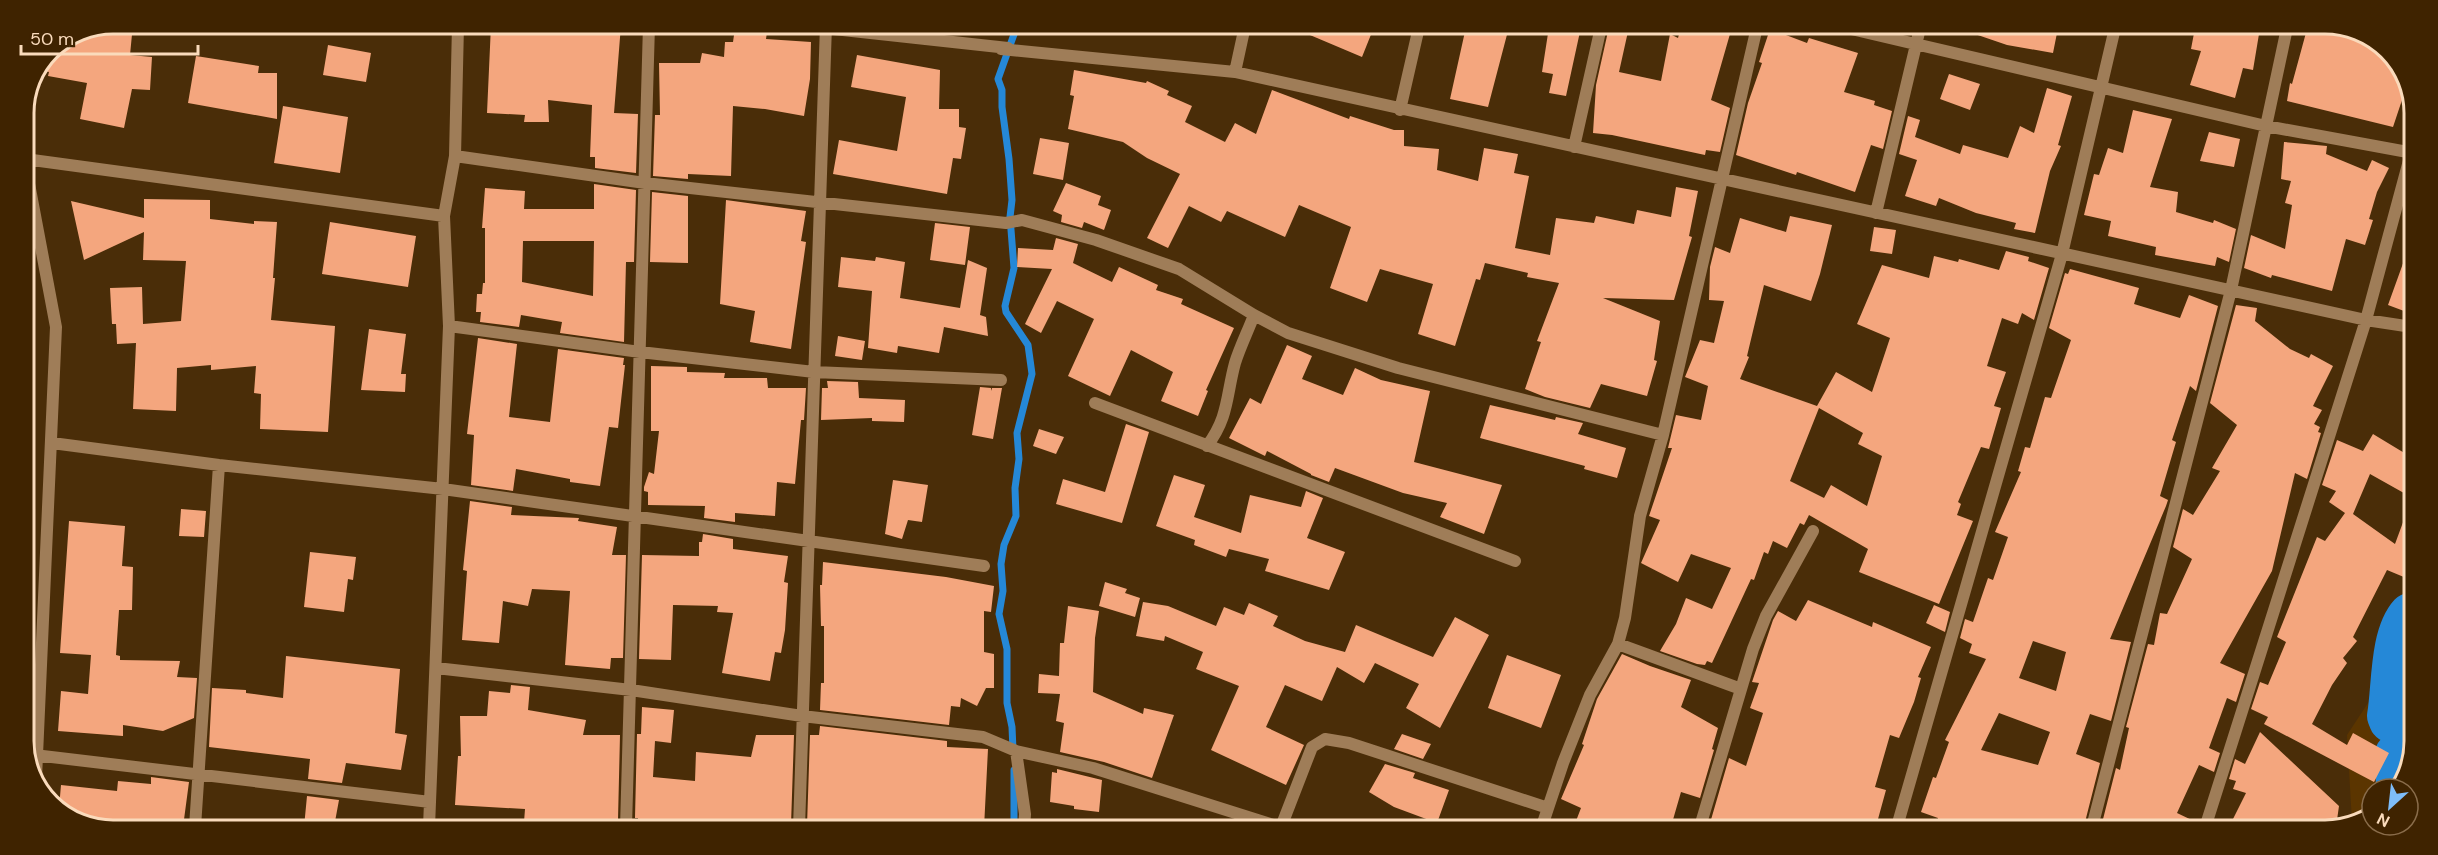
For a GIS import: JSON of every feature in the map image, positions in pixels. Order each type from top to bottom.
[{"type":"street","points":[[429,820],[449,326],[444,216],[455,156],[458,34]]},
{"type":"street","points":[[626,820],[649,34]]},
{"type":"street","points":[[799,820],[826,34]]},
{"type":"street","points":[[879,34],[970,46],[1009,48],[1001,49],[1235,72],[2062,254],[2366,320],[2403,326]]},
{"type":"street","points":[[1235,72],[1243,34]]},
{"type":"street","points":[[1400,110],[1417,34]]},
{"type":"street","points":[[1574,147],[1599,34]]},
{"type":"street","points":[[1544,820],[1590,695],[1618,644],[1625,618],[1640,516],[1663,435],[1755,34]]},
{"type":"street","points":[[1875,34],[2266,126],[2403,147]]},
{"type":"street","points":[[1876,213],[1918,34]]},
{"type":"street","points":[[1899,820],[2062,254],[2114,34]]},
{"type":"street","points":[[2094,820],[2231,290],[2286,34]]},
{"type":"street","points":[[455,156],[645,183],[1006,223],[1022,220],[1096,240],[1179,269],[1288,333],[1398,368],[1663,435]]},
{"type":"street","points":[[34,159],[444,216]]},
{"type":"street","points":[[2207,820],[2366,320],[2403,185]]},
{"type":"street","points":[[34,212],[56,327],[52,443],[35,697]]},
{"type":"street","points":[[1207,446],[1219,430],[1228,401],[1235,363],[1254,315]]},
{"type":"street","points":[[449,326],[640,352],[814,372],[1001,380]]},
{"type":"street","points":[[1095,403],[1515,561]]},
{"type":"street","points":[[52,443],[219,465],[443,489],[984,566]]},
{"type":"street","points":[[195,820],[219,465]]},
{"type":"street","points":[[1702,820],[1741,689],[1766,616],[1813,531]]},
{"type":"street","points":[[1618,644],[1741,689]]},
{"type":"street","points":[[436,668],[631,690],[802,716],[983,737],[1016,751],[1093,768],[1258,820]]},
{"type":"street","points":[[1286,820],[1312,747],[1325,739],[1349,743],[1548,808]]},
{"type":"street","points":[[1016,751],[1025,820]]},
{"type":"street","points":[[36,756],[430,802]]},
{"type":"shaded area","points":[[2404,648],[2404,742],[2399,767],[2395,777],[2360,777],[2360,812],[2352,815],[2347,735]]},
{"type":"building","points":[[132,34],[130,55],[152,57],[150,90],[132,89],[124,128],[80,119],[87,83],[48,76],[49,72],[47,71],[48,69],[69,48],[83,40],[98,36]]},
{"type":"building","points":[[491,34],[620,34],[614,113],[638,114],[636,173],[595,168],[595,157],[590,157],[592,105],[548,100],[549,122],[524,122],[525,115],[487,113]]},
{"type":"building","points":[[734,34],[767,34],[766,39],[811,42],[810,79],[804,116],[733,106],[731,176],[688,174],[688,179],[653,176],[655,115],[660,115],[659,63],[700,63],[702,53],[724,57],[725,42],[733,42]]},
{"type":"building","points":[[1308,34],[1371,34],[1362,57]]},
{"type":"building","points":[[1464,34],[1507,34],[1488,107],[1450,99]]},
{"type":"building","points":[[1548,34],[1579,34],[1566,96],[1549,93],[1553,74],[1542,72]]},
{"type":"building","points":[[1607,34],[1627,34],[1619,72],[1661,81],[1670,34],[1678,38],[1679,34],[1730,34],[1711,100],[1730,108],[1720,152],[1706,150],[1705,155],[1593,133],[1596,85]]},
{"type":"building","points":[[1768,34],[1783,34],[1807,43],[1809,38],[1858,53],[1844,92],[1875,101],[1874,105],[1892,111],[1883,149],[1871,145],[1855,192],[1797,172],[1796,175],[1736,155],[1748,103],[1762,63],[1759,62]]},
{"type":"building","points":[[1975,34],[2057,34],[2053,53],[2007,45]]},
{"type":"building","points":[[2194,34],[2259,34],[2253,70],[2243,68],[2235,98],[2190,85],[2201,51],[2191,49]]},
{"type":"building","points":[[2306,34],[2335,35],[2350,39],[2373,51],[2393,74],[2402,100],[2393,127],[2287,101],[2290,83],[2292,84]]},
{"type":"building","points":[[328,45],[371,53],[366,82],[323,75]]},
{"type":"building","points":[[857,55],[940,70],[939,109],[959,109],[959,127],[966,128],[961,159],[953,158],[947,194],[833,174],[839,140],[897,151],[906,97],[851,87]]},
{"type":"building","points":[[196,56],[259,66],[258,73],[277,73],[277,119],[188,103]]},
{"type":"building","points":[[1074,70],[1146,83],[1147,81],[1169,91],[1167,95],[1192,106],[1185,122],[1225,142],[1235,123],[1256,134],[1272,90],[1349,119],[1350,116],[1394,130],[1404,130],[1404,146],[1439,149],[1437,170],[1478,181],[1484,148],[1518,154],[1514,173],[1529,176],[1515,248],[1550,255],[1556,218],[1594,223],[1596,216],[1634,224],[1637,210],[1671,217],[1676,187],[1698,191],[1689,236],[1692,237],[1674,300],[1603,298],[1660,321],[1654,360],[1657,361],[1647,396],[1601,384],[1590,408],[1545,397],[1525,389],[1541,342],[1537,341],[1559,283],[1527,277],[1528,273],[1485,263],[1480,280],[1476,279],[1455,346],[1418,334],[1433,284],[1380,269],[1367,302],[1330,288],[1351,227],[1299,205],[1285,237],[1227,211],[1221,222],[1189,206],[1168,248],[1147,238],[1180,174],[1147,158],[1123,142],[1068,129],[1074,96],[1070,95]]},
{"type":"building","points":[[1949,74],[1980,84],[1970,110],[1940,99]]},
{"type":"building","points":[[2047,88],[2072,96],[2058,145],[2061,146],[2050,171],[2035,233],[2014,229],[2016,223],[1976,213],[1939,198],[1936,206],[1905,196],[1917,160],[1899,154],[1908,116],[1920,120],[1915,137],[1960,154],[1963,145],[2008,158],[2020,126],[2034,133]]},
{"type":"building","points":[[283,106],[348,117],[340,173],[274,163]]},
{"type":"building","points":[[2133,110],[2172,119],[2150,187],[2178,192],[2176,212],[2213,223],[2214,220],[2236,229],[2229,262],[2217,257],[2215,266],[2155,255],[2156,247],[2108,236],[2111,221],[2084,215],[2094,174],[2099,175],[2108,148],[2123,153]]},
{"type":"building","points":[[2209,132],[2240,139],[2234,167],[2200,161]]},
{"type":"building","points":[[1040,138],[1069,143],[1063,180],[1033,174]]},
{"type":"building","points":[[2284,142],[2327,146],[2326,154],[2367,171],[2372,160],[2389,168],[2377,192],[2369,219],[2373,220],[2365,245],[2346,239],[2332,291],[2272,275],[2271,278],[2244,268],[2251,235],[2285,249],[2292,205],[2285,203],[2291,181],[2281,179]]},
{"type":"building","points":[[1066,183],[1101,196],[1098,205],[1111,210],[1104,230],[1084,222],[1082,228],[1061,222],[1062,215],[1053,211]]},
{"type":"building","points":[[594,184],[636,190],[634,262],[626,262],[624,342],[560,333],[562,322],[521,315],[519,327],[480,322],[481,312],[476,312],[477,294],[482,294],[483,283],[485,283],[485,228],[482,228],[485,188],[525,191],[524,209],[594,209]],"holes":[[[523,241],[594,241],[593,296],[522,282]]]},
{"type":"building","points":[[652,192],[688,196],[688,263],[650,262]]},
{"type":"building","points":[[144,199],[210,200],[210,219],[254,224],[254,221],[277,222],[271,320],[335,326],[328,432],[260,429],[261,394],[254,393],[256,366],[211,370],[211,365],[177,368],[176,411],[133,409],[136,343],[117,344],[116,324],[112,324],[110,288],[142,287],[143,324],[181,321],[186,261],[143,260],[144,232],[84,260],[71,201],[144,218]]},
{"type":"building","points":[[726,200],[806,211],[801,241],[806,242],[791,349],[750,342],[755,311],[720,304]]},
{"type":"building","points":[[1790,216],[1832,225],[1811,301],[1764,285],[1747,356],[1749,357],[1740,379],[1817,406],[1836,372],[1872,392],[1890,338],[1857,324],[1882,265],[1929,278],[1934,256],[1958,262],[1959,259],[1999,270],[2006,251],[2029,257],[2028,261],[2049,268],[2034,320],[2022,313],[2018,324],[2002,318],[1987,366],[2006,372],[1994,406],[2001,408],[1989,449],[1981,447],[1958,502],[1961,504],[1957,515],[1973,521],[1939,604],[1859,572],[1868,549],[1809,515],[1804,525],[1800,523],[1787,548],[1773,541],[1768,554],[1764,552],[1754,580],[1751,579],[1712,663],[1707,661],[1705,665],[1697,664],[1660,651],[1676,624],[1686,598],[1712,609],[1731,568],[1691,554],[1678,582],[1641,563],[1660,520],[1649,516],[1672,448],[1668,448],[1676,415],[1701,420],[1708,386],[1685,377],[1700,340],[1714,343],[1724,301],[1709,300],[1710,267],[1715,247],[1730,253],[1740,218],[1786,232]],"holes":[[[1819,408],[1863,433],[1858,444],[1882,456],[1867,506],[1831,485],[1824,498],[1790,481]]]},
{"type":"building","points":[[330,222],[416,236],[408,287],[322,274]]},
{"type":"building","points":[[935,223],[970,227],[965,265],[930,260]]},
{"type":"building","points":[[1874,227],[1896,230],[1892,254],[1870,251]]},
{"type":"building","points":[[1056,238],[1078,244],[1073,263],[1112,282],[1119,267],[1158,285],[1156,290],[1183,299],[1181,304],[1234,328],[1206,390],[1208,391],[1198,416],[1161,401],[1173,372],[1131,350],[1110,396],[1068,376],[1094,319],[1057,301],[1041,333],[1025,324],[1052,269],[1017,267],[1018,248],[1053,250]]},
{"type":"building","points":[[841,257],[875,261],[876,257],[905,262],[900,298],[960,308],[968,260],[987,268],[980,315],[986,317],[988,336],[944,327],[939,353],[898,346],[897,353],[868,348],[872,291],[838,287]]},
{"type":"building","points":[[2403,263],[2403,311],[2388,305]]},
{"type":"building","points":[[2070,269],[2139,288],[2134,304],[2180,318],[2189,295],[2218,306],[2196,391],[2190,386],[2172,440],[2176,442],[2160,496],[2168,500],[2110,639],[2131,642],[2111,721],[2090,714],[2076,754],[2100,763],[2086,820],[1938,820],[1938,818],[1921,812],[1933,777],[1936,778],[1949,742],[1945,740],[1986,659],[1969,653],[1972,644],[1960,638],[1965,619],[1973,622],[1988,578],[1993,580],[2008,537],[1995,532],[2021,472],[2018,471],[2025,447],[2030,448],[2045,397],[2051,398],[2071,340],[2049,328],[2065,273],[2068,274]],"holes":[[[2033,641],[2066,652],[2056,691],[2019,678]],[[1999,713],[2050,732],[2038,765],[1981,750]]]},
{"type":"building","points":[[2236,305],[2257,308],[2255,321],[2290,349],[2309,358],[2311,354],[2333,366],[2313,406],[2322,410],[2314,424],[2320,427],[2318,432],[2321,433],[2307,479],[2295,473],[2272,571],[2220,663],[2245,674],[2236,702],[2227,698],[2209,748],[2220,753],[2214,772],[2199,765],[2177,813],[2192,820],[2103,820],[2116,768],[2120,770],[2129,728],[2126,727],[2148,644],[2154,645],[2160,613],[2167,614],[2192,559],[2173,547],[2183,509],[2193,515],[2220,471],[2212,468],[2237,425],[2210,403]]},
{"type":"building","points":[[369,329],[406,334],[401,374],[406,374],[405,392],[361,390]]},
{"type":"building","points":[[838,336],[865,341],[862,360],[835,356]]},
{"type":"building","points":[[478,338],[517,344],[509,417],[550,422],[558,349],[624,358],[618,428],[609,427],[600,486],[570,482],[570,479],[516,469],[513,491],[471,485],[474,435],[467,434]]},
{"type":"building","points":[[1287,345],[1312,356],[1302,379],[1343,395],[1355,368],[1381,380],[1430,391],[1414,462],[1502,485],[1484,534],[1440,517],[1447,503],[1403,493],[1335,468],[1329,482],[1267,451],[1265,456],[1229,438],[1250,398],[1261,404]]},
{"type":"building","points":[[651,366],[687,367],[687,372],[725,373],[724,378],[767,378],[768,388],[806,388],[795,484],[777,482],[775,516],[735,513],[735,522],[704,518],[705,506],[648,505],[648,492],[644,491],[644,487],[649,472],[654,474],[659,431],[651,431]]},
{"type":"building","points":[[827,381],[858,382],[859,398],[905,400],[904,422],[872,421],[872,418],[821,420],[822,388],[828,388]]},
{"type":"building","points":[[980,387],[991,388],[991,391],[992,388],[1002,388],[993,439],[972,435]]},
{"type":"building","points":[[1490,405],[1555,420],[1556,417],[1583,423],[1578,434],[1626,448],[1617,478],[1584,469],[1585,466],[1480,438]]},
{"type":"building","points":[[1126,424],[1149,432],[1122,523],[1056,504],[1063,479],[1105,492]]},
{"type":"building","points":[[1039,429],[1064,437],[1056,454],[1033,446]]},
{"type":"building","points":[[2373,434],[2404,452],[2404,493],[2370,474],[2353,514],[2395,544],[2404,521],[2404,577],[2387,570],[2353,637],[2357,641],[2343,658],[2347,663],[2332,685],[2312,724],[2347,745],[2353,733],[2389,753],[2377,777],[2365,777],[2264,724],[2268,717],[2251,709],[2260,682],[2268,685],[2286,642],[2277,637],[2317,537],[2325,541],[2345,513],[2329,502],[2336,491],[2322,485],[2337,440],[2363,451]]},
{"type":"building","points":[[1174,475],[1205,485],[1194,517],[1241,533],[1250,495],[1301,507],[1306,491],[1323,498],[1307,538],[1345,552],[1329,590],[1265,571],[1269,559],[1229,549],[1226,557],[1194,545],[1195,540],[1156,526]]},
{"type":"building","points":[[893,480],[928,485],[922,522],[908,520],[902,539],[885,534]]},
{"type":"building","points":[[470,501],[512,507],[511,515],[579,518],[578,521],[617,527],[612,555],[626,555],[623,658],[611,658],[610,669],[565,665],[570,591],[532,589],[528,606],[503,601],[499,643],[462,640],[467,571],[463,570]]},
{"type":"building","points":[[181,509],[206,511],[204,537],[179,536]]},
{"type":"building","points":[[69,521],[125,526],[122,566],[133,567],[132,610],[119,610],[116,655],[120,656],[120,660],[180,661],[177,677],[197,678],[194,718],[163,731],[123,725],[123,736],[58,731],[61,691],[88,694],[91,655],[60,653]]},
{"type":"building","points":[[703,534],[733,539],[733,549],[788,556],[784,582],[788,583],[785,630],[781,653],[775,652],[770,681],[722,673],[733,613],[717,612],[718,606],[673,605],[671,660],[639,659],[642,555],[699,556],[699,542],[702,542]]},
{"type":"building","points":[[310,552],[356,557],[353,580],[348,579],[344,612],[304,607]]},
{"type":"building","points":[[823,562],[946,577],[994,586],[991,612],[984,611],[984,652],[994,654],[994,688],[986,688],[977,706],[961,698],[960,707],[951,706],[949,725],[820,710],[821,683],[824,683],[824,626],[821,626],[820,585],[822,585]]},
{"type":"building","points":[[1105,582],[1127,589],[1125,593],[1140,598],[1135,617],[1099,606]]},
{"type":"building","points":[[1808,600],[1872,627],[1873,622],[1931,647],[1918,677],[1921,678],[1914,702],[1899,738],[1890,735],[1875,787],[1886,790],[1878,820],[1711,820],[1729,758],[1746,766],[1763,713],[1750,708],[1759,683],[1752,682],[1773,620],[1778,611],[1796,621]]},
{"type":"building","points":[[1143,602],[1168,606],[1216,626],[1224,607],[1244,615],[1249,603],[1278,616],[1273,626],[1305,641],[1345,652],[1356,625],[1433,657],[1455,617],[1489,635],[1440,728],[1406,708],[1419,684],[1375,663],[1364,683],[1337,667],[1322,701],[1285,685],[1266,727],[1304,745],[1286,785],[1211,750],[1239,686],[1196,669],[1203,652],[1165,636],[1164,641],[1136,636]]},
{"type":"building","points":[[1934,605],[1950,612],[1945,632],[1926,623]]},
{"type":"building","points":[[1068,606],[1099,611],[1095,638],[1093,692],[1143,714],[1144,708],[1174,715],[1152,778],[1104,762],[1060,752],[1064,723],[1056,721],[1060,694],[1038,693],[1039,674],[1059,676],[1060,643],[1064,643]]},
{"type":"building","points":[[1622,654],[1691,680],[1681,707],[1718,728],[1700,798],[1681,792],[1673,820],[1576,820],[1581,808],[1561,799],[1584,745],[1582,744],[1597,699]]},
{"type":"building","points":[[1507,655],[1561,675],[1541,728],[1488,708]]},
{"type":"building","points":[[286,656],[400,669],[395,733],[407,735],[401,770],[346,763],[342,783],[308,779],[310,759],[209,747],[212,688],[246,690],[246,693],[283,698]]},
{"type":"building","points":[[511,685],[530,687],[528,710],[586,720],[583,735],[620,735],[618,820],[524,820],[525,809],[455,805],[458,756],[461,756],[460,716],[487,716],[489,691],[510,693]]},
{"type":"building","points":[[642,707],[674,710],[671,743],[655,741],[653,777],[695,781],[696,752],[751,757],[756,735],[794,735],[791,820],[638,820],[635,818],[637,734],[641,734]]},
{"type":"building","points":[[820,726],[947,741],[947,747],[988,749],[984,820],[807,820],[810,735],[819,735]]},
{"type":"building","points":[[2260,732],[2339,806],[2337,819],[2232,820],[2246,793],[2233,789],[2236,781],[2229,779],[2235,759],[2245,764]]},
{"type":"building","points":[[1402,734],[1431,744],[1423,759],[1394,749]]},
{"type":"building","points":[[1385,764],[1415,773],[1413,778],[1449,790],[1438,820],[1429,820],[1394,807],[1369,792]]},
{"type":"building","points":[[1057,769],[1102,780],[1099,812],[1074,809],[1074,806],[1050,802],[1052,772],[1057,773]]},
{"type":"building","points":[[151,777],[189,782],[184,820],[103,820],[74,810],[60,799],[61,785],[117,791],[118,781],[151,784]]},
{"type":"building","points":[[307,796],[339,800],[335,820],[305,820]]},
{"type":"waterway","points":[[1013,750],[1012,727],[1007,703],[1007,649],[999,614],[1003,591],[1001,564],[1004,545],[1016,516],[1015,488],[1019,459],[1017,433],[1032,374],[1028,345],[1006,312],[1005,306],[1014,268],[1010,217],[1012,200],[1002,90],[998,79],[1014,34]]},
{"type":"waterway","points":[[2404,624],[2393,663],[2388,716],[2390,721],[2403,729],[2404,734]]},
{"type":"waterway","points":[[2397,773],[2396,754],[2404,746]]},
{"type":"waterway","points":[[1014,770],[1014,820]]}]
